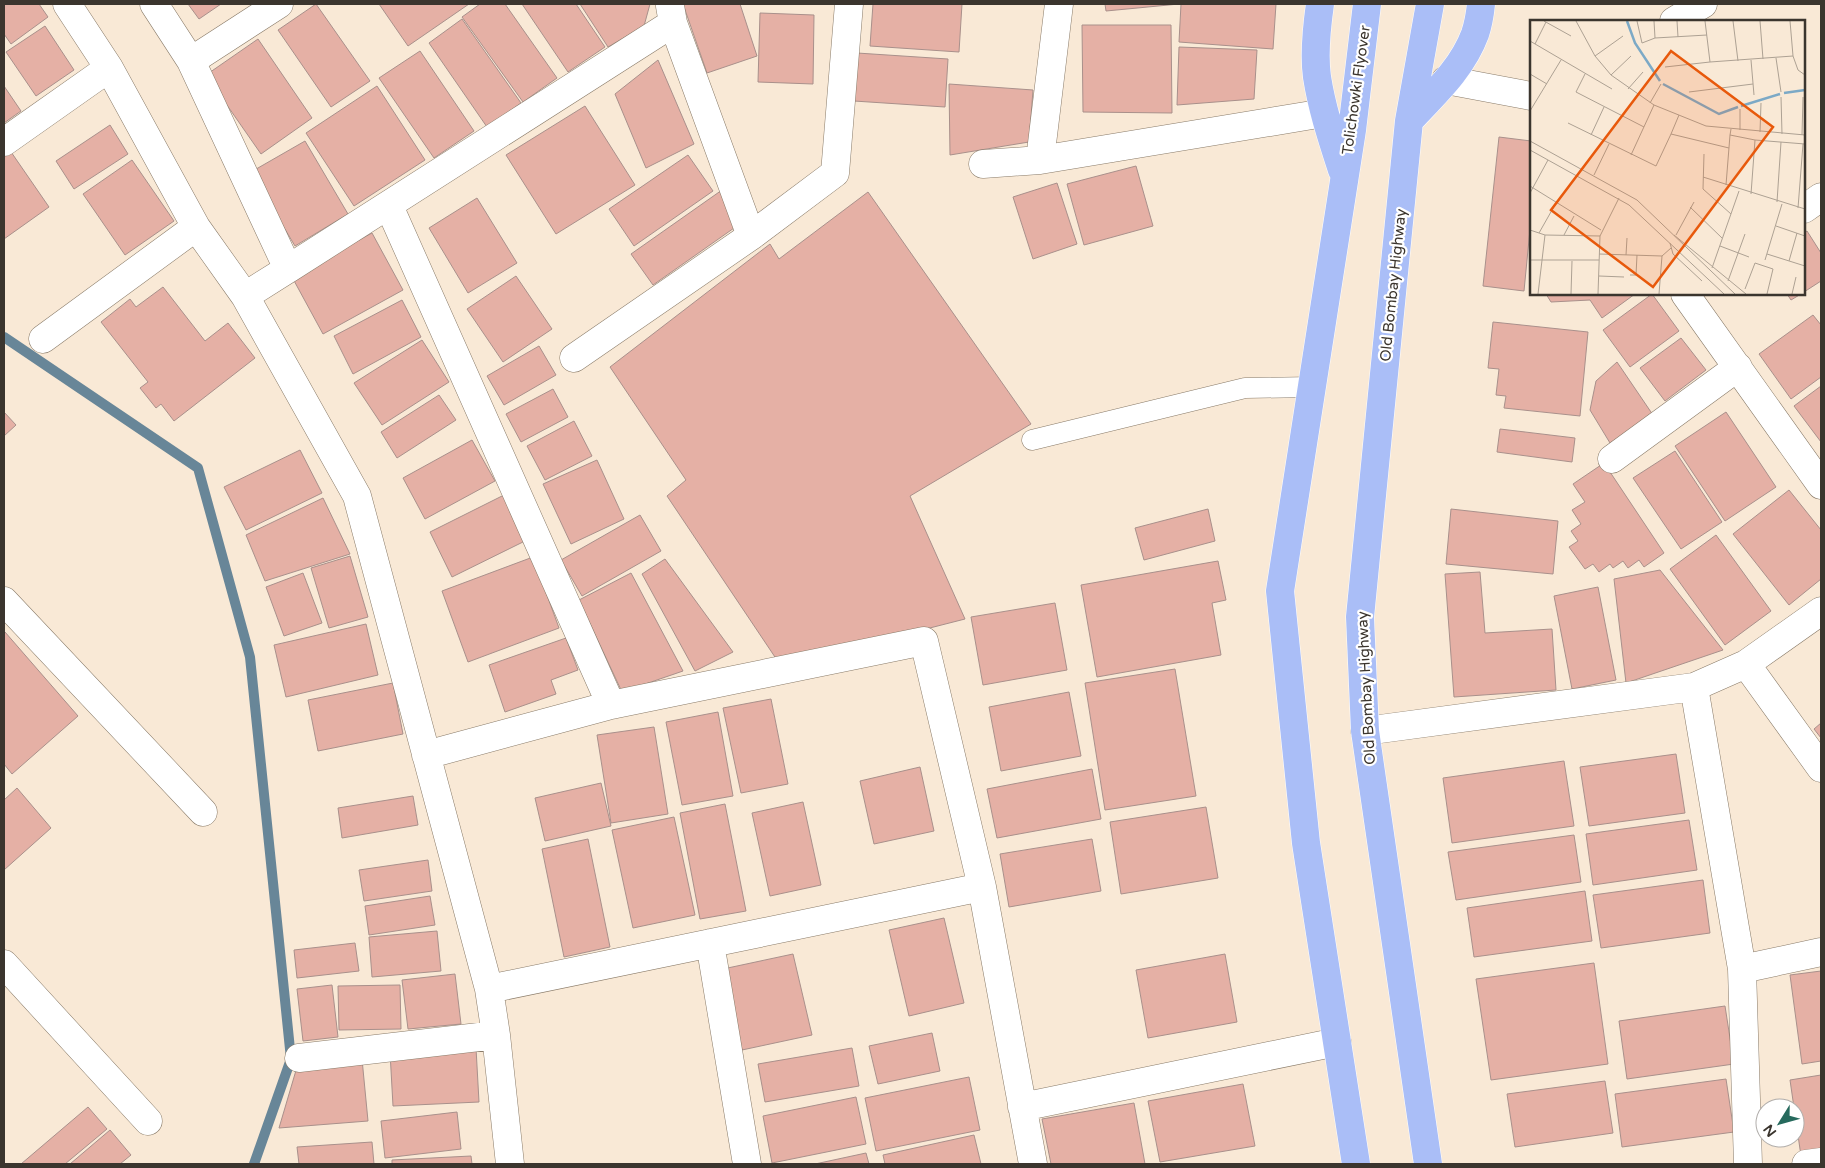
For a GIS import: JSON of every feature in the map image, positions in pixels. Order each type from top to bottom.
[{"type":"main road","points":[[1320,4],[1317,75],[1324,113],[1344,176],[1280,591],[1306,843],[1356,1164]]},
{"type":"main road","points":[[1409,121],[1430,4]]},
{"type":"main road","points":[[1409,121],[1446,80],[1466,54],[1476,33],[1481,4]]},
{"type":"main road","name":"Tolichowki Flyover","points":[[1344,176],[1366,13]]},
{"type":"main road","name":"Old Bombay Highway","points":[[1409,121],[1360,617],[1365,731],[1428,1164]]},
{"type":"street","points":[[67,4],[109,68],[196,227],[245,296],[357,496],[489,989],[510,1164]]},
{"type":"street","points":[[154,4],[191,62],[288,269]]},
{"type":"street","points":[[191,62],[280,4]]},
{"type":"street","points":[[574,358],[752,236],[835,173],[849,4]]},
{"type":"street","points":[[1040,160],[1059,4]]},
{"type":"street","points":[[1676,20],[1703,4]]},
{"type":"street","points":[[245,296],[389,206],[671,13],[752,236]]},
{"type":"street","points":[[4,142],[109,68]]},
{"type":"street","points":[[1446,80],[1530,96]]},
{"type":"street","points":[[983,164],[1040,160],[1324,113]]},
{"type":"street","points":[[1805,208],[1821,197]]},
{"type":"street","points":[[389,206],[611,705]]},
{"type":"street","points":[[43,340],[196,227]]},
{"type":"street","points":[[1686,295],[1821,485]]},
{"type":"street","points":[[1612,459],[1738,367]]},
{"type":"street","points":[[4,601],[203,812]]},
{"type":"street","points":[[1365,731],[1694,686],[1746,664],[1821,611]]},
{"type":"street","points":[[426,754],[611,705],[924,641],[982,887],[1032,1164]]},
{"type":"street","points":[[1746,664],[1821,768]]},
{"type":"street","points":[[1694,686],[1742,969],[1748,1164]]},
{"type":"street","points":[[489,989],[982,887]]},
{"type":"street","points":[[710,943],[746,1164]]},
{"type":"street","points":[[1742,969],[1821,952]]},
{"type":"street","points":[[4,964],[148,1121]]},
{"type":"street","points":[[299,1058],[496,1035]]},
{"type":"street","points":[[1022,1107],[1337,1042]]},
{"type":"street","points":[[1806,1164],[1821,1162]]},
{"type":"lane","points":[[1032,440],[1245,388],[1312,387]]},
{"type":"building","points":[[4,4],[39,4],[48,17],[11,44],[4,34]]},
{"type":"building","points":[[188,4],[221,4],[199,19]]},
{"type":"building","points":[[316,4],[370,81],[331,107],[278,30]]},
{"type":"building","points":[[379,4],[469,4],[408,46]]},
{"type":"building","points":[[480,4],[505,4],[557,78],[523,102],[462,17]]},
{"type":"building","points":[[522,4],[576,4],[605,47],[568,72]]},
{"type":"building","points":[[580,4],[650,4],[644,26],[608,47]]},
{"type":"building","points":[[683,4],[740,4],[757,56],[707,73]]},
{"type":"building","points":[[873,4],[962,4],[959,52],[870,46]]},
{"type":"building","points":[[1105,4],[1179,4],[1106,11]]},
{"type":"building","points":[[1181,4],[1276,4],[1273,49],[1179,42]]},
{"type":"building","points":[[760,13],[814,15],[813,84],[758,82]]},
{"type":"building","points":[[462,19],[521,103],[487,127],[429,43]]},
{"type":"building","points":[[1082,25],[1171,25],[1172,113],[1083,112]]},
{"type":"building","points":[[45,26],[74,70],[36,96],[6,52]]},
{"type":"building","points":[[258,39],[312,118],[261,154],[206,75]]},
{"type":"building","points":[[1179,47],[1257,50],[1254,99],[1177,105]]},
{"type":"building","points":[[420,51],[474,131],[434,158],[379,78]]},
{"type":"building","points":[[857,53],[948,59],[945,107],[854,101]]},
{"type":"building","points":[[658,60],[694,144],[646,168],[615,94]]},
{"type":"building","points":[[949,84],[1033,90],[1029,142],[950,155]]},
{"type":"building","points":[[4,86],[21,111],[4,123]]},
{"type":"building","points":[[377,86],[425,160],[354,206],[306,133]]},
{"type":"building","points":[[585,106],[635,185],[556,234],[506,155]]},
{"type":"building","points":[[110,125],[128,154],[74,189],[56,161]]},
{"type":"building","points":[[1499,137],[1530,141],[1530,229],[1524,291],[1483,286]]},
{"type":"building","points":[[305,141],[348,214],[295,246],[251,172]]},
{"type":"building","points":[[9,149],[49,207],[4,239],[4,152]]},
{"type":"building","points":[[688,155],[713,191],[634,246],[609,209]]},
{"type":"building","points":[[132,160],[174,221],[125,255],[83,194]]},
{"type":"building","points":[[1136,166],[1153,226],[1084,245],[1067,184]]},
{"type":"building","points":[[1057,183],[1077,244],[1033,259],[1013,197]]},
{"type":"building","points":[[722,190],[744,221],[653,285],[631,254]]},
{"type":"building","points":[[868,192],[1031,424],[910,496],[965,619],[781,666],[667,496],[686,480],[610,367],[770,244],[779,259]]},
{"type":"building","points":[[477,198],[517,263],[468,293],[429,228]]},
{"type":"building","points":[[1807,231],[1821,253],[1821,281],[1805,291],[1805,232]]},
{"type":"building","points":[[372,233],[403,290],[323,334],[292,277]]},
{"type":"building","points":[[516,276],[552,329],[503,362],[467,309]]},
{"type":"building","points":[[163,287],[205,341],[228,323],[255,358],[174,421],[161,404],[156,408],[140,388],[148,382],[101,322],[130,299],[136,307]]},
{"type":"building","points":[[1547,295],[1634,295],[1602,318],[1590,300],[1551,302]]},
{"type":"building","points":[[1653,295],[1679,331],[1630,367],[1603,330]]},
{"type":"building","points":[[1788,295],[1799,295],[1791,300]]},
{"type":"building","points":[[402,300],[421,337],[353,374],[334,336]]},
{"type":"building","points":[[1813,315],[1821,325],[1821,377],[1791,399],[1759,354]]},
{"type":"building","points":[[1493,322],[1588,332],[1580,416],[1504,408],[1506,396],[1496,395],[1499,369],[1488,368]]},
{"type":"building","points":[[1681,338],[1706,370],[1665,401],[1640,368]]},
{"type":"building","points":[[422,340],[449,382],[382,425],[354,383]]},
{"type":"building","points":[[539,346],[556,375],[504,405],[487,376]]},
{"type":"building","points":[[1617,362],[1653,415],[1610,443],[1590,410],[1596,381]]},
{"type":"building","points":[[1821,386],[1821,442],[1794,406]]},
{"type":"building","points":[[553,389],[568,417],[521,442],[506,414]]},
{"type":"building","points":[[439,395],[456,420],[397,458],[381,432]]},
{"type":"building","points":[[4,412],[16,425],[4,436]]},
{"type":"building","points":[[1726,412],[1776,487],[1725,521],[1675,446]]},
{"type":"building","points":[[574,421],[592,456],[545,480],[527,446]]},
{"type":"building","points":[[1500,429],[1575,438],[1572,462],[1497,452]]},
{"type":"building","points":[[472,440],[495,481],[425,519],[403,478]]},
{"type":"building","points":[[300,450],[322,493],[246,530],[224,487]]},
{"type":"building","points":[[1675,451],[1722,522],[1681,549],[1633,478]]},
{"type":"building","points":[[597,460],[624,519],[571,544],[543,484]]},
{"type":"building","points":[[1604,463],[1664,553],[1644,567],[1639,560],[1628,568],[1623,561],[1613,568],[1610,564],[1599,572],[1593,564],[1585,569],[1569,547],[1578,541],[1571,531],[1581,524],[1572,510],[1585,502],[1573,484]]},
{"type":"building","points":[[1789,490],[1821,530],[1821,579],[1789,605],[1733,534]]},
{"type":"building","points":[[504,495],[527,540],[452,577],[430,532]]},
{"type":"building","points":[[323,498],[350,554],[265,581],[246,535]]},
{"type":"building","points":[[1208,509],[1215,541],[1144,560],[1135,528]]},
{"type":"building","points":[[1451,509],[1558,521],[1553,574],[1446,564]]},
{"type":"building","points":[[640,515],[661,551],[582,596],[561,560]]},
{"type":"building","points":[[1716,535],[1771,611],[1725,645],[1670,569]]},
{"type":"building","points":[[350,556],[368,617],[329,628],[311,568]]},
{"type":"building","points":[[533,557],[559,628],[468,662],[442,591]]},
{"type":"building","points":[[665,559],[733,652],[695,671],[642,574]]},
{"type":"building","points":[[1218,561],[1226,600],[1212,603],[1221,655],[1097,677],[1081,585]]},
{"type":"building","points":[[1660,570],[1723,650],[1626,683],[1614,579]]},
{"type":"building","points":[[1480,572],[1485,633],[1552,629],[1556,690],[1454,697],[1445,574]]},
{"type":"building","points":[[303,573],[322,623],[284,636],[266,587]]},
{"type":"building","points":[[631,573],[683,671],[622,692],[579,600]]},
{"type":"building","points":[[1598,587],[1616,680],[1572,689],[1554,596]]},
{"type":"building","points":[[1055,603],[1067,670],[983,685],[971,617]]},
{"type":"building","points":[[366,624],[378,675],[286,697],[274,645]]},
{"type":"building","points":[[5,632],[78,716],[12,774],[4,764]]},
{"type":"building","points":[[566,638],[578,670],[551,680],[556,694],[505,712],[489,665]]},
{"type":"building","points":[[1175,669],[1196,796],[1105,810],[1085,683]]},
{"type":"building","points":[[393,683],[403,734],[318,751],[308,700]]},
{"type":"building","points":[[1069,692],[1081,756],[1001,771],[989,707]]},
{"type":"building","points":[[771,699],[788,784],[741,793],[723,708]]},
{"type":"building","points":[[718,712],[733,796],[682,805],[666,722]]},
{"type":"building","points":[[1821,723],[1821,738],[1814,729]]},
{"type":"building","points":[[654,727],[668,814],[611,823],[597,735]]},
{"type":"building","points":[[1676,754],[1685,813],[1589,826],[1580,767]]},
{"type":"building","points":[[1564,761],[1574,826],[1452,843],[1443,778]]},
{"type":"building","points":[[920,767],[934,831],[874,844],[860,781]]},
{"type":"building","points":[[1092,769],[1101,819],[997,838],[987,789]]},
{"type":"building","points":[[601,783],[611,826],[545,841],[535,798]]},
{"type":"building","points":[[17,788],[51,828],[4,870],[4,800]]},
{"type":"building","points":[[413,796],[418,825],[342,838],[338,808]]},
{"type":"building","points":[[803,802],[821,885],[770,896],[752,813]]},
{"type":"building","points":[[725,804],[746,911],[700,919],[680,813]]},
{"type":"building","points":[[1206,807],[1218,878],[1121,894],[1110,822]]},
{"type":"building","points":[[674,817],[695,915],[633,928],[612,830]]},
{"type":"building","points":[[1689,820],[1697,870],[1593,885],[1586,834]]},
{"type":"building","points":[[1574,835],[1581,882],[1456,900],[1448,852]]},
{"type":"building","points":[[588,839],[610,947],[564,957],[542,849]]},
{"type":"building","points":[[1092,839],[1101,891],[1009,907],[1000,854]]},
{"type":"building","points":[[428,860],[432,891],[364,901],[359,870]]},
{"type":"building","points":[[1703,880],[1710,933],[1601,948],[1593,895]]},
{"type":"building","points":[[1585,891],[1592,941],[1474,957],[1467,908]]},
{"type":"building","points":[[430,896],[435,925],[369,935],[365,906]]},
{"type":"building","points":[[944,918],[964,1003],[909,1016],[889,930]]},
{"type":"building","points":[[437,931],[441,971],[372,977],[369,937]]},
{"type":"building","points":[[355,943],[359,971],[297,978],[294,950]]},
{"type":"building","points":[[793,954],[812,1035],[742,1050],[723,969]]},
{"type":"building","points":[[1225,954],[1237,1022],[1148,1038],[1136,970]]},
{"type":"building","points":[[1594,963],[1608,1064],[1491,1080],[1476,979]]},
{"type":"building","points":[[1821,971],[1821,1061],[1802,1064],[1790,975]]},
{"type":"building","points":[[455,974],[461,1024],[408,1029],[402,980]]},
{"type":"building","points":[[332,985],[338,1037],[303,1041],[297,989]]},
{"type":"building","points":[[400,985],[401,1029],[339,1030],[338,986]]},
{"type":"building","points":[[1725,1006],[1734,1064],[1627,1079],[1619,1021]]},
{"type":"building","points":[[932,1033],[940,1071],[878,1084],[869,1046]]},
{"type":"building","points":[[476,1048],[479,1102],[393,1106],[390,1052]]},
{"type":"building","points":[[852,1048],[859,1086],[765,1102],[758,1064]]},
{"type":"building","points":[[362,1059],[368,1121],[279,1128],[297,1067]]},
{"type":"building","points":[[1821,1075],[1821,1153],[1801,1156],[1800,1148],[1805,1148],[1805,1098],[1793,1098],[1790,1080]]},
{"type":"building","points":[[969,1077],[980,1130],[876,1151],[865,1098]]},
{"type":"building","points":[[1726,1079],[1734,1132],[1622,1147],[1615,1094]]},
{"type":"building","points":[[1605,1081],[1613,1133],[1515,1147],[1507,1094]]},
{"type":"building","points":[[1243,1084],[1255,1146],[1160,1162],[1148,1101]]},
{"type":"building","points":[[856,1097],[866,1144],[772,1163],[763,1116]]},
{"type":"building","points":[[1134,1103],[1145,1164],[1051,1164],[1042,1119]]},
{"type":"building","points":[[88,1107],[107,1129],[65,1164],[21,1164]]},
{"type":"building","points":[[457,1112],[461,1149],[385,1158],[381,1121]]},
{"type":"building","points":[[110,1130],[131,1155],[120,1164],[70,1164]]},
{"type":"building","points":[[974,1135],[981,1164],[885,1164],[883,1155]]},
{"type":"building","points":[[372,1142],[374,1164],[299,1164],[297,1147]]},
{"type":"building","points":[[866,1153],[869,1164],[815,1164]]},
{"type":"building","points":[[471,1156],[472,1164],[392,1164],[392,1160]]},
{"type":"waterway","points":[[4,337],[198,468],[250,657],[291,1059],[254,1164]]}]
